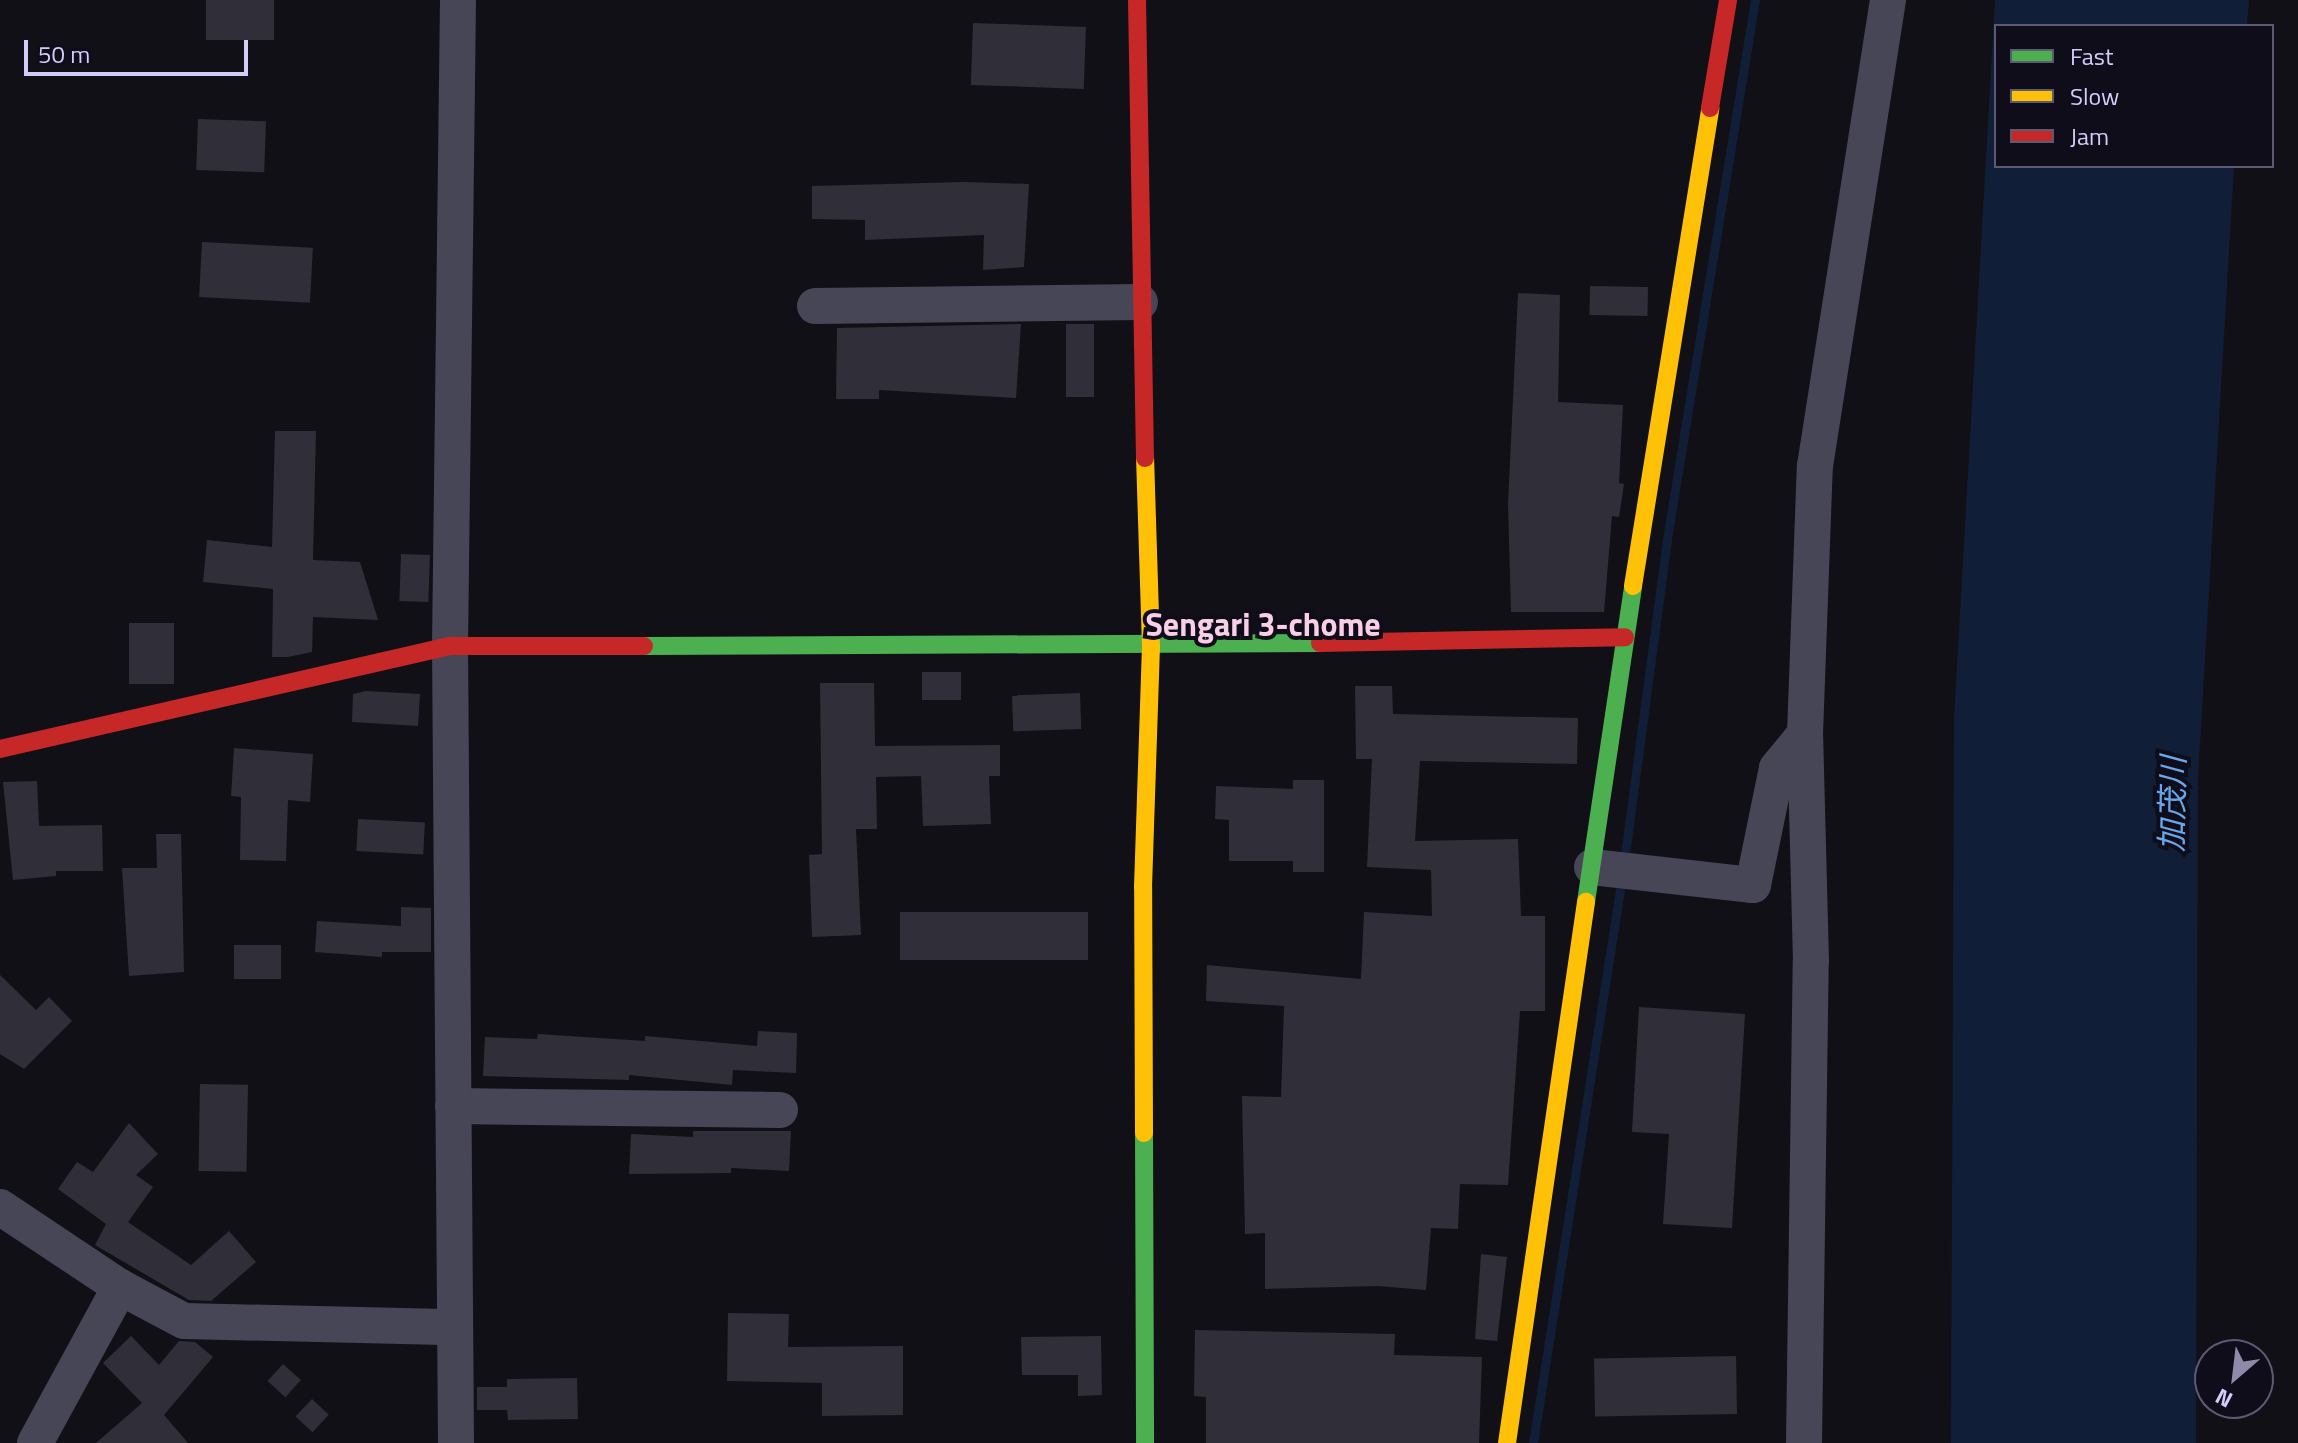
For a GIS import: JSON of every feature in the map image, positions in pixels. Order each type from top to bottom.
[{"type":"street","points":[[456,1443],[450,646],[458,0]]},
{"type":"street","points":[[1137,0],[1143,159],[1140,302],[1151,647],[1143,887],[1145,1443]]},
{"type":"street","points":[[1507,1443],[1625,637],[1728,0]]},
{"type":"street","points":[[1804,1443],[1811,961],[1805,734],[1815,466],[1888,0]]},
{"type":"street","points":[[815,306],[1140,302]]},
{"type":"street","points":[[0,749],[450,646],[1151,647],[1625,637]]},
{"type":"street","points":[[1592,867],[1753,885],[1777,768],[1805,734]]},
{"type":"street","points":[[453,1106],[780,1110]]},
{"type":"street","points":[[0,1207],[120,1287],[184,1321],[455,1327]]},
{"type":"street","points":[[35,1443],[120,1287]]},
{"type":"water","points":[[1995,0],[2206,0],[2204,24],[1994,24],[1994,168],[2193,168],[2149,767],[2168,1323],[2185,1443],[1951,1443],[1954,718]]},
{"type":"building","points":[[206,0],[274,0],[274,40],[206,40]]},
{"type":"building","points":[[973,23],[1086,27],[1084,89],[971,85]]},
{"type":"building","points":[[198,119],[266,121],[264,172],[196,170]]},
{"type":"building","points":[[964,182],[1029,184],[1024,267],[983,270],[984,235],[865,240],[865,220],[812,219],[812,186]]},
{"type":"building","points":[[202,242],[313,248],[310,303],[199,297]]},
{"type":"building","points":[[1590,286],[1648,287],[1647,316],[1589,315]]},
{"type":"building","points":[[1518,293],[1560,295],[1558,402],[1623,405],[1619,483],[1624,484],[1619,517],[1612,516],[1604,612],[1511,612],[1508,504]]},
{"type":"building","points":[[1021,324],[1016,398],[879,390],[879,399],[836,399],[837,328]]},
{"type":"building","points":[[1066,324],[1094,324],[1094,397],[1066,397]]},
{"type":"building","points":[[275,431],[316,431],[313,560],[360,562],[378,620],[313,617],[312,652],[288,657],[272,657],[273,589],[203,582],[207,540],[272,547]]},
{"type":"building","points":[[401,554],[430,555],[428,602],[399,601]]},
{"type":"building","points":[[129,623],[174,623],[174,684],[129,684]]},
{"type":"building","points":[[922,672],[961,672],[961,700],[922,700]]},
{"type":"building","points":[[820,683],[874,683],[875,746],[1000,745],[1000,776],[989,776],[991,824],[923,826],[921,776],[876,777],[877,829],[856,829],[861,935],[812,937],[809,855],[822,854]]},
{"type":"building","points":[[1355,686],[1392,686],[1393,714],[1578,718],[1577,764],[1420,761],[1415,841],[1518,839],[1521,916],[1545,916],[1545,1011],[1520,1011],[1508,1185],[1460,1184],[1458,1229],[1431,1228],[1426,1290],[1378,1286],[1265,1289],[1265,1233],[1245,1234],[1242,1096],[1281,1097],[1284,1006],[1206,1001],[1207,965],[1361,979],[1364,912],[1432,916],[1431,870],[1367,867],[1372,759],[1356,759]]},
{"type":"building","points":[[366,691],[420,694],[418,726],[352,722],[353,694]]},
{"type":"building","points":[[1080,693],[1081,729],[1013,731],[1012,695]]},
{"type":"building","points":[[234,748],[313,754],[310,802],[288,800],[286,861],[240,860],[241,797],[231,796]]},
{"type":"building","points":[[1293,780],[1324,780],[1324,872],[1293,872],[1293,861],[1229,861],[1229,820],[1215,819],[1216,786],[1293,789]]},
{"type":"building","points":[[37,781],[39,826],[102,825],[103,871],[56,871],[56,876],[13,880],[3,782]]},
{"type":"building","points":[[358,819],[425,823],[423,854],[356,851]]},
{"type":"building","points":[[156,834],[181,834],[184,972],[129,976],[122,868],[157,868]]},
{"type":"building","points":[[401,907],[431,908],[431,952],[382,952],[382,957],[315,952],[317,921],[401,926]]},
{"type":"building","points":[[900,912],[1088,912],[1088,960],[900,960]]},
{"type":"building","points":[[234,945],[281,945],[281,979],[234,979]]},
{"type":"building","points":[[0,975],[36,1010],[49,997],[72,1021],[24,1069],[0,1054]]},
{"type":"building","points":[[1639,1007],[1745,1014],[1732,1228],[1663,1224],[1669,1134],[1632,1132]]},
{"type":"building","points":[[758,1031],[797,1033],[796,1073],[733,1070],[732,1085],[629,1075],[629,1080],[483,1076],[485,1037],[537,1039],[538,1034],[645,1041],[645,1036],[757,1046]]},
{"type":"building","points":[[200,1084],[248,1085],[246,1172],[198,1171]]},
{"type":"building","points":[[129,1123],[158,1154],[136,1175],[153,1187],[128,1222],[191,1265],[229,1231],[256,1262],[211,1301],[189,1300],[95,1245],[106,1224],[58,1189],[77,1162],[93,1172]]},
{"type":"building","points":[[693,1131],[791,1131],[789,1171],[731,1168],[731,1173],[629,1174],[631,1134],[693,1137]]},
{"type":"building","points":[[1481,1254],[1507,1257],[1497,1341],[1475,1339]]},
{"type":"building","points":[[728,1313],[789,1314],[788,1347],[903,1346],[903,1415],[822,1416],[822,1383],[727,1381]]},
{"type":"building","points":[[1195,1330],[1395,1334],[1394,1355],[1482,1357],[1479,1443],[1206,1443],[1206,1397],[1194,1396]]},
{"type":"building","points":[[131,1336],[159,1365],[179,1341],[195,1342],[213,1357],[164,1415],[188,1443],[96,1443],[142,1403],[103,1363]]},
{"type":"building","points":[[1101,1336],[1102,1395],[1078,1396],[1078,1375],[1022,1375],[1021,1337]]},
{"type":"building","points":[[1736,1356],[1737,1414],[1595,1416],[1594,1358]]},
{"type":"building","points":[[283,1364],[301,1380],[285,1397],[268,1381]]},
{"type":"building","points":[[577,1378],[578,1419],[508,1420],[507,1410],[477,1410],[477,1387],[507,1387],[507,1379]]},
{"type":"building","points":[[312,1399],[329,1415],[312,1432],[296,1417]]},
{"type":"waterway","points":[[1624,862],[1668,533],[1755,0]]},
{"type":"waterway","name":"加茂川","points":[[2220,24],[2222,0]]},
{"type":"waterway","name":"加茂川","points":[[2169,1443],[2171,777],[2207,168]]},
{"type":"waterway","points":[[1533,1443],[1622,877]]},
{"type":"traffic: fast","points":[[1586,902],[1633,586]]},
{"type":"traffic: fast","points":[[644,646],[1320,643]]},
{"type":"traffic: fast","points":[[1144,1133],[1145,1443]]},
{"type":"traffic: slow","points":[[1633,586],[1710,108]]},
{"type":"traffic: slow","points":[[1144,1133],[1143,887],[1151,647],[1145,458]]},
{"type":"traffic: slow","points":[[1507,1443],[1586,902]]},
{"type":"traffic: jam","points":[[1137,0],[1145,458]]},
{"type":"traffic: jam","points":[[1710,108],[1728,0]]},
{"type":"traffic: jam","points":[[1320,643],[1625,637]]},
{"type":"traffic: jam","points":[[0,749],[450,646],[644,646]]},
{"type":"district","name":"Sengari 3-chome","points":[[1263,624]]}]
